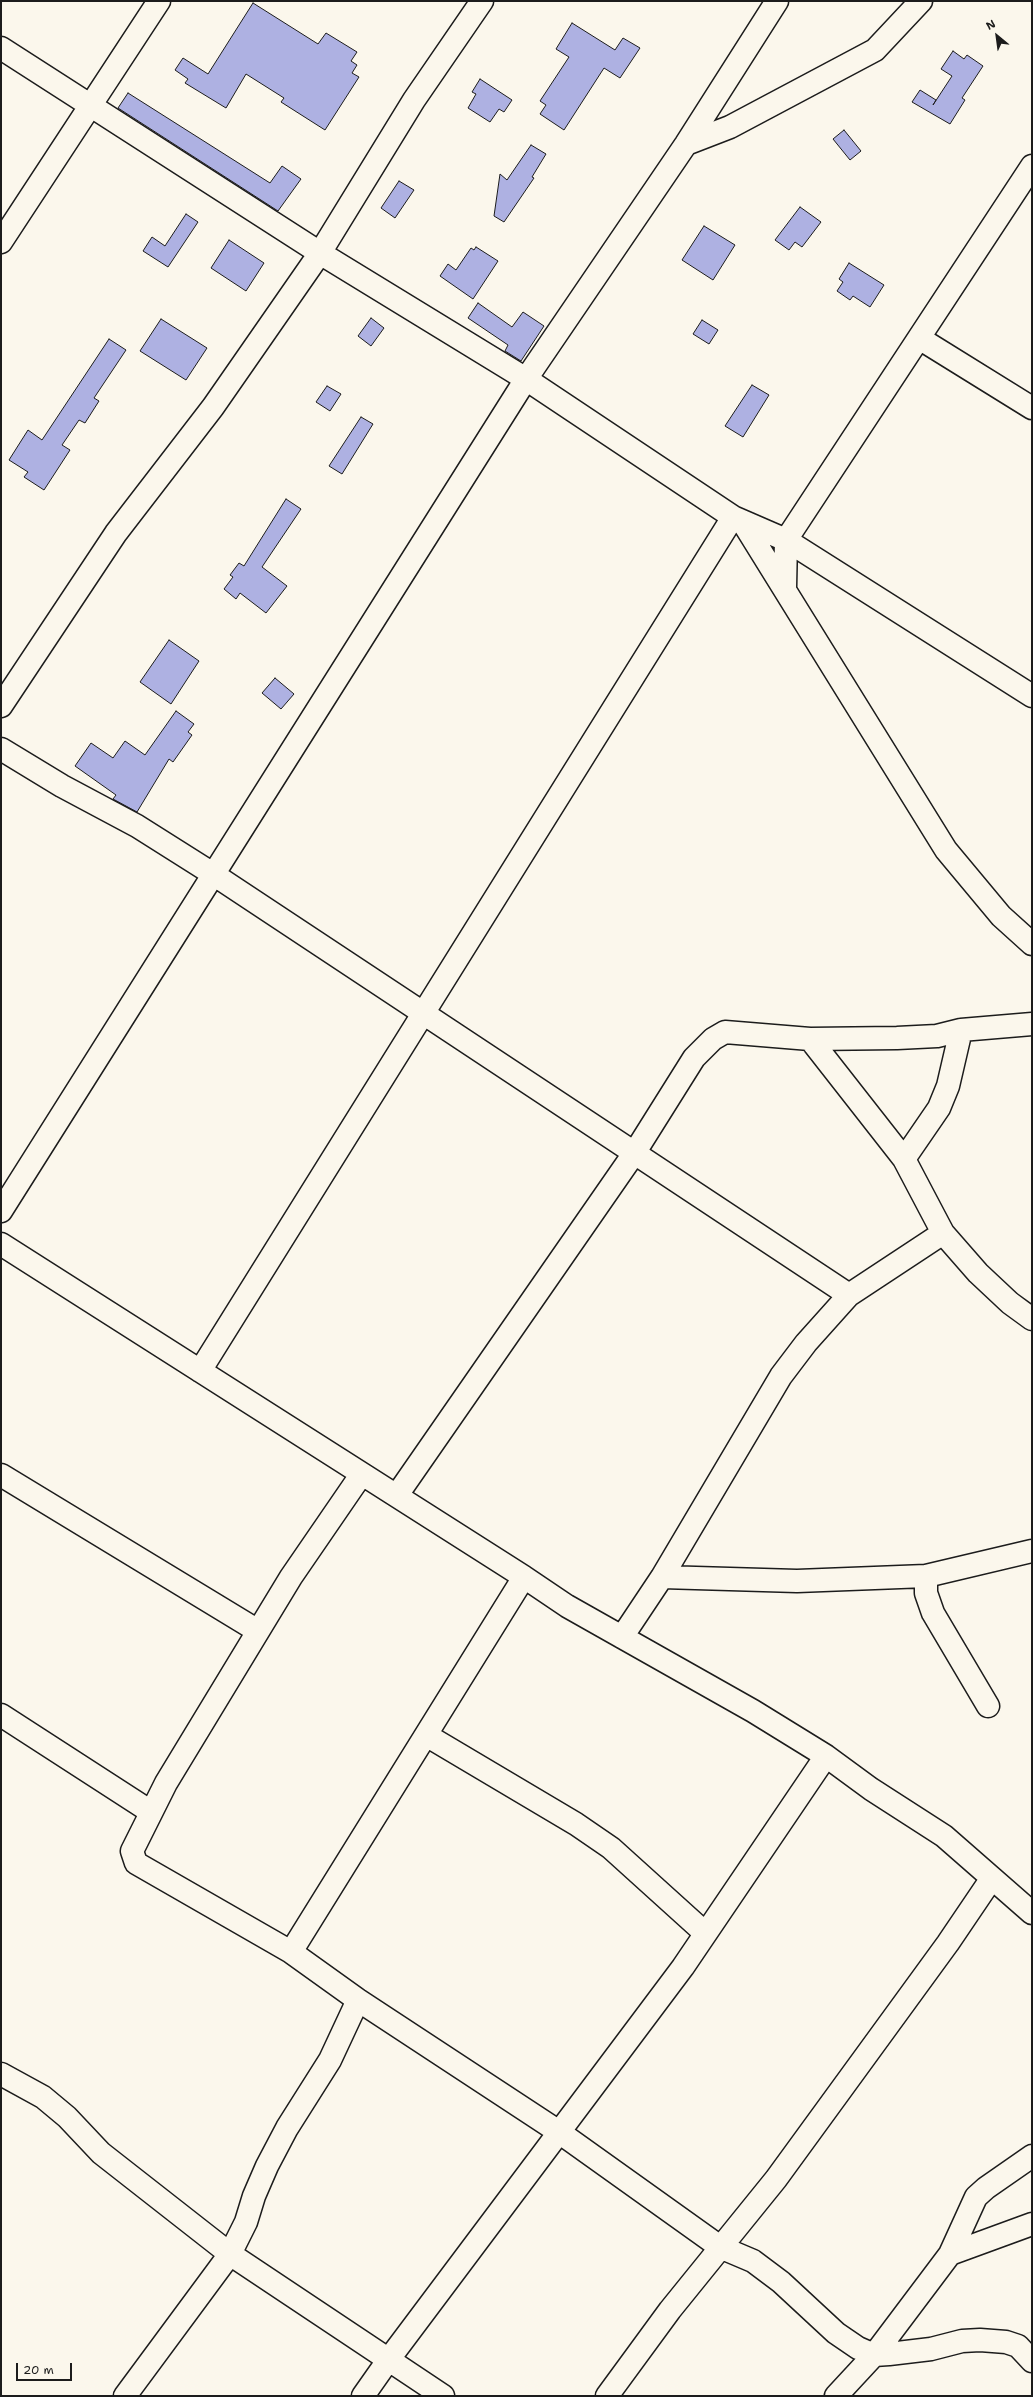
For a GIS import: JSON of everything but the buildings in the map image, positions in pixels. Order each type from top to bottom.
[{"type":"street","points":[[1,242],[160,1]]},
{"type":"street","points":[[1,706],[116,533],[213,407],[320,253],[414,100],[482,1]]},
{"type":"street","points":[[1,1211],[526,379],[686,144],[778,1]]},
{"type":"street","points":[[686,144],[730,127],[875,50],[921,1]]},
{"type":"street","points":[[1,48],[320,253],[526,379],[737,519],[786,540],[1032,696]]},
{"type":"street","points":[[785,588],[786,540],[1032,166]]},
{"type":"street","points":[[919,338],[1032,408]]},
{"type":"street","points":[[737,519],[785,588],[946,850],[1001,916],[1032,944]]},
{"type":"street","points":[[200,1371],[422,1012],[737,519]]},
{"type":"street","points":[[1,750],[62,786],[137,826],[213,874],[849,1295]]},
{"type":"street","points":[[396,1495],[635,1152],[694,1058],[713,1039],[725,1032],[810,1038],[937,1036],[961,1030],[1032,1024]]},
{"type":"street","points":[[904,1159],[939,1108],[948,1086],[961,1030]]},
{"type":"street","points":[[810,1038],[904,1159],[943,1233],[978,1273],[1010,1303],[1032,1319]]},
{"type":"street","points":[[622,1637],[662,1577],[782,1376],[806,1343],[849,1295],[943,1233]]},
{"type":"street","points":[[1,1244],[362,1475],[396,1495],[567,1606],[826,1756],[871,1789],[944,1836],[1032,1913]]},
{"type":"street","points":[[1,1475],[258,1631]]},
{"type":"street","points":[[362,1475],[291,1577],[234,1669],[150,1812],[132,1851],[136,1863],[291,1952],[358,2000],[559,2132],[720,2247],[753,2261],[781,2282],[836,2333],[858,2348],[874,2355],[906,2353],[962,2341],[980,2340],[1018,2346],[1032,2361]]},
{"type":"street","points":[[662,1577],[797,1582],[926,1576],[1032,1551]]},
{"type":"street","points":[[926,1576],[926,1593],[933,1613],[988,1706]]},
{"type":"street","points":[[291,1952],[524,1577]]},
{"type":"street","points":[[1,1715],[150,1812]]},
{"type":"street","points":[[426,1735],[576,1824],[611,1848],[706,1933]]},
{"type":"street","points":[[364,2396],[389,2359],[662,1997],[826,1756]]},
{"type":"street","points":[[607,2396],[670,2310],[776,2179],[948,1943],[992,1878]]},
{"type":"street","points":[[125,2396],[230,2254],[246,2222],[254,2196],[266,2166],[287,2128],[330,2060],[358,2000]]},
{"type":"street","points":[[1,2074],[43,2097],[67,2117],[101,2152],[230,2254],[443,2396]]},
{"type":"street","points":[[836,2396],[874,2355],[950,2254],[976,2197],[986,2188],[1032,2156]]},
{"type":"street","points":[[950,2254],[1032,2224]]}]
